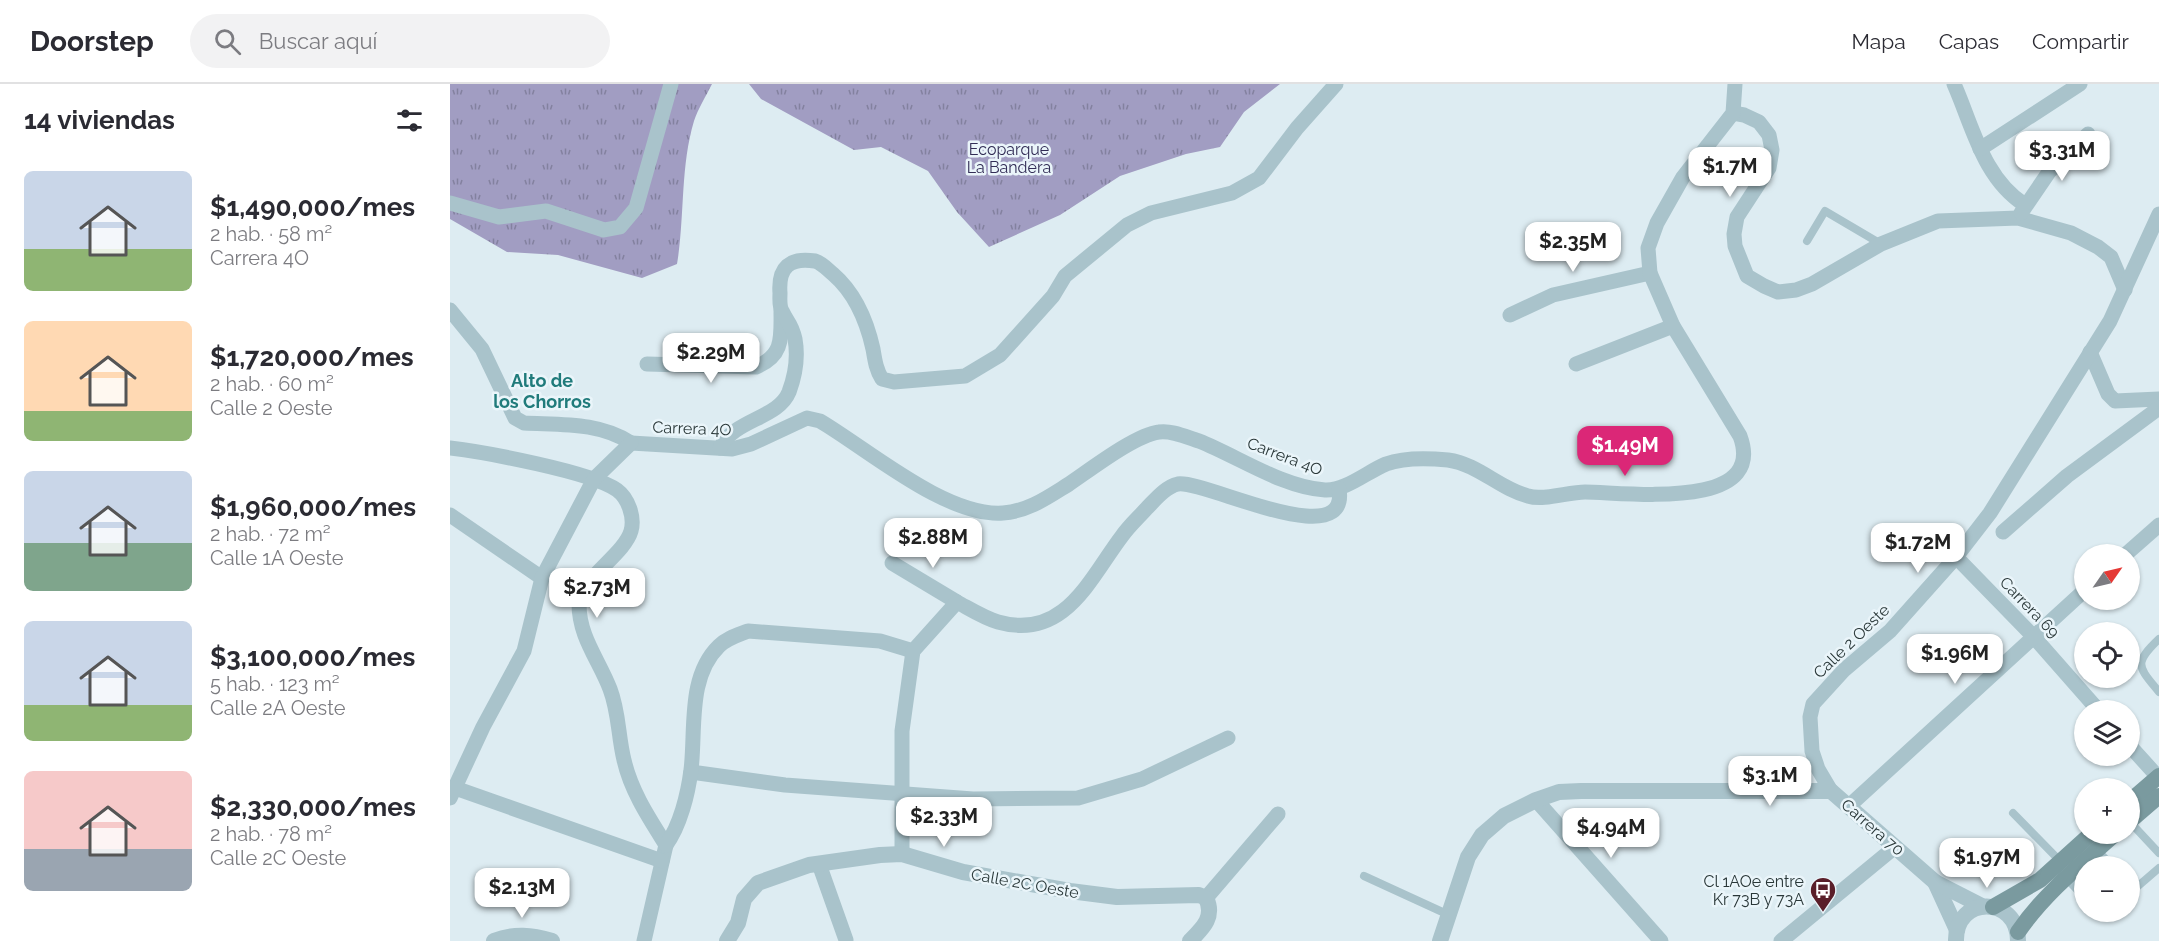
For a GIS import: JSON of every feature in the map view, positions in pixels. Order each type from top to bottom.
[{"type":"main road","points":[[2140,792],[2158,776]]},
{"type":"main road","points":[[2140,812],[2159,796]]},
{"type":"main road","points":[[1988,906],[2040,880],[2080,844]]},
{"type":"main road","points":[[2018,939],[2033,910],[2104,844]]},
{"type":"street","points":[[450,203],[499,217],[546,211],[604,230],[621,227],[636,207],[671,84]]},
{"type":"street","points":[[647,364],[756,367],[769,361],[777,352],[781,334],[779,287],[783,270],[800,258],[819,262],[842,282],[862,313],[875,367],[882,379],[894,382],[965,376],[1000,355],[1015,341],[1053,296],[1065,276],[1127,225],[1151,213],[1224,196],[1259,178],[1336,84]]},
{"type":"street","points":[[1735,84],[1733,114],[1744,115],[1759,123],[1769,135],[1772,150],[1769,168],[1737,217],[1735,246],[1747,276],[1778,292],[1796,290],[1812,284],[1881,244],[1938,221],[2022,212],[2071,232],[2098,247],[2111,257],[2125,290]]},
{"type":"street","points":[[1954,84],[1988,168],[2022,212]]},
{"type":"street","points":[[1980,149],[2002,132],[2080,84]]},
{"type":"street","name":"Carrera 4O","points":[[631,443],[732,449],[751,444],[807,418],[820,421],[956,506],[1003,513],[1041,502],[1116,453],[1158,432],[1186,436],[1299,484],[1324,490],[1339,489],[1389,463],[1419,458],[1468,465],[1529,497],[1583,492],[1638,495],[1700,491],[1728,482],[1742,466],[1746,451],[1740,436],[1673,326],[1650,273],[1648,248],[1657,223],[1683,177],[1733,114]]},
{"type":"street","points":[[2022,212],[2049,172],[2088,134]]},
{"type":"street","name":"Calle 2 Oeste","points":[[1839,798],[1818,769],[1812,751],[1810,717],[1813,704],[1844,670],[1890,631],[1956,557],[1990,513],[2090,352],[2125,290],[2159,214]]},
{"type":"street","points":[[1510,315],[1553,295],[1650,273]]},
{"type":"street","points":[[450,310],[482,349],[515,418],[524,423],[592,427],[615,433],[631,443],[594,479],[542,578],[524,651],[483,727],[453,793],[662,861]]},
{"type":"street","points":[[720,448],[726,436],[736,428],[772,409],[788,396],[795,374],[795,342],[790,321],[781,310]]},
{"type":"street","points":[[1576,364],[1673,326]]},
{"type":"street","points":[[2090,352],[2108,394],[2115,401],[2159,399]]},
{"type":"street","points":[[2003,532],[2067,476],[2159,408]]},
{"type":"street","points":[[450,448],[474,451],[594,479],[616,489],[626,498],[631,516],[631,531],[588,585],[579,602],[582,631],[610,687],[619,716],[623,759],[634,789],[666,845]]},
{"type":"street","points":[[892,563],[957,602],[999,622],[1030,624],[1055,616],[1081,597],[1122,535],[1162,492],[1177,484],[1193,484],[1250,503],[1307,518],[1324,516],[1335,510],[1341,500],[1339,489]]},
{"type":"street","points":[[450,515],[542,578]]},
{"type":"street","points":[[2137,544],[2159,525]]},
{"type":"street","name":"Carrera 69","points":[[1956,557],[2033,636],[2089,700]]},
{"type":"street","points":[[1440,941],[1468,857],[1482,835],[1504,816],[1536,800],[1559,792],[1581,790],[1839,798],[2074,600]]},
{"type":"street","points":[[902,854],[902,731],[913,651],[957,602]]},
{"type":"street","points":[[644,941],[666,845],[674,833],[691,772],[699,682],[719,646],[732,636],[748,631],[880,641],[913,651]]},
{"type":"street","points":[[691,772],[785,785],[973,799],[1078,798],[1149,777],[1228,738]]},
{"type":"street","points":[[2140,757],[2158,776]]},
{"type":"street","name":"Carrera 70","points":[[1839,798],[1935,882],[2010,916],[2018,939]]},
{"type":"street","points":[[1536,800],[1661,941]]},
{"type":"street","points":[[1190,941],[1209,918],[1210,907],[1206,898],[1278,814]]},
{"type":"street","points":[[1781,941],[1895,847]]},
{"type":"street","name":"Calle 2C Oeste","points":[[727,941],[738,922],[744,899],[758,883],[819,864],[902,854],[963,872],[1070,891],[1117,897],[1199,895],[1206,898]]},
{"type":"street","points":[[819,864],[846,940]]},
{"type":"street","name":"Carrera 70","points":[[1935,882],[1955,937]]},
{"type":"street","points":[[1955,937],[1966,914],[1988,906]]},
{"type":"street","points":[[494,941],[507,936],[534,936],[552,941]]},
{"type":"lane","points":[[1807,241],[1825,211],[1881,244]]},
{"type":"lane","points":[[2159,639],[2142,656],[2139,664],[2159,692]]},
{"type":"lane","points":[[2013,813],[2060,861]]},
{"type":"lane","points":[[2140,832],[2159,853]]},
{"type":"lane","points":[[2097,850],[2103,856]]},
{"type":"lane","points":[[2140,881],[2159,868]]},
{"type":"lane","points":[[1364,876],[1449,915]]},
{"type":"lane","points":[[2066,878],[2074,886]]},
{"type":"green space","points":[[450,84],[712,84],[696,116],[690,139],[677,264],[642,278],[558,255],[507,252],[450,219]]},
{"type":"green space","name":"Ecoparque La Bandera","points":[[749,84],[1280,84],[1244,112],[1220,147],[1186,154],[1120,176],[1060,215],[989,247],[957,212],[928,171],[881,147],[854,150],[761,99]]},
{"type":"place","name":"Cl 1AOe entre Kr 73B y 73A","points":[[1823,913]]},
{"type":"district","name":"Alto de los Chorros","points":[[542,391]]}]
